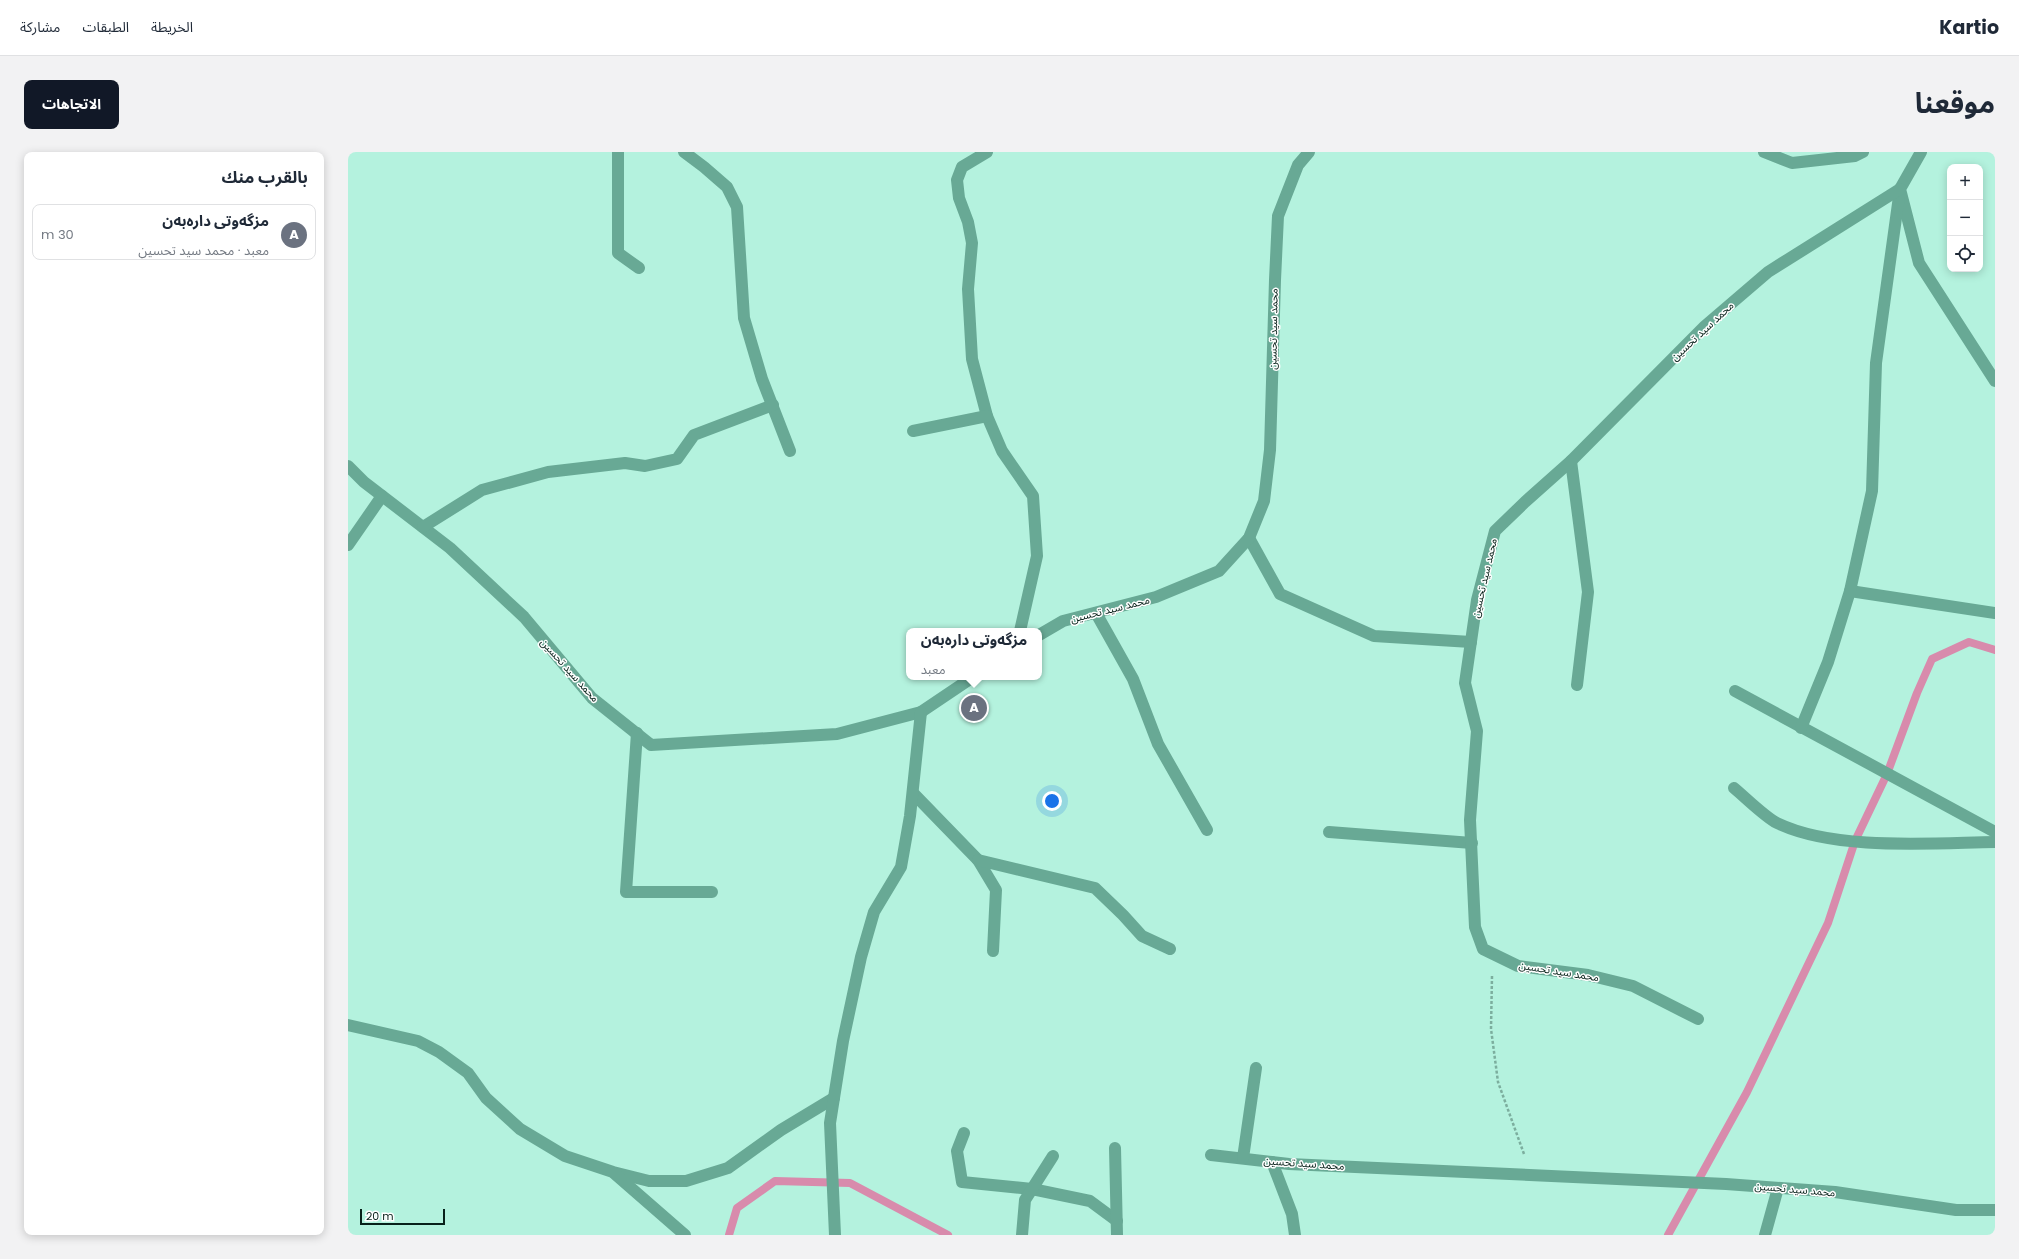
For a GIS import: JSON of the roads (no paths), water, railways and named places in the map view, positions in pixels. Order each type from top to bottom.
[{"type":"street","points":[[618,152],[618,253],[639,268]]},
{"type":"street","points":[[684,152],[727,187],[736,208],[744,318],[762,379],[790,451]]},
{"type":"street","points":[[987,152],[962,167],[958,180],[959,198],[968,222],[972,243],[968,289],[972,360],[987,416],[1002,451],[1033,496],[1037,556],[1021,628]]},
{"type":"street","name":"محمد سید تحسین","points":[[1042,634],[1063,621],[1156,597],[1219,572],[1249,538],[1264,501],[1270,450],[1274,280],[1278,216],[1298,165],[1309,152]]},
{"type":"street","points":[[1764,152],[1792,163],[1855,156],[1863,152]]},
{"type":"street","name":"محمد سید تحسین","points":[[1698,1020],[1632,986],[1588,975],[1518,966],[1483,949],[1475,927],[1470,820],[1477,732],[1466,683],[1477,600],[1495,531],[1571,461],[1705,326],[1768,272],[1900,189],[1921,152]]},
{"type":"street","points":[[1900,189],[1919,263],[1995,381]]},
{"type":"street","points":[[1801,728],[1828,662],[1850,591],[1872,491],[1876,363],[1900,189]]},
{"type":"street","points":[[423,527],[482,490],[548,472],[625,463],[645,466],[677,459],[694,436],[773,405]]},
{"type":"street","points":[[913,431],[987,416]]},
{"type":"street","points":[[1571,461],[1588,592],[1577,685]]},
{"type":"street","name":"محمد سید تحسین","points":[[348,466],[364,482],[450,548],[524,618],[592,698],[652,745],[837,734],[921,712],[969,680]]},
{"type":"street","points":[[348,545],[382,496]]},
{"type":"street","points":[[1249,538],[1280,594],[1374,636],[1471,642]]},
{"type":"street","points":[[1850,591],[1995,613]]},
{"type":"street","points":[[1096,613],[1132,679],[1158,744],[1207,830]]},
{"type":"street","points":[[1735,691],[1995,832]]},
{"type":"street","points":[[836,1235],[830,1123],[843,1041],[861,957],[874,912],[901,867],[913,793],[921,712]]},
{"type":"street","points":[[637,733],[626,892],[712,892]]},
{"type":"street","points":[[1734,788],[1776,823],[1825,839],[1894,843],[1995,842]]},
{"type":"street","points":[[913,793],[978,860],[996,890],[993,952]]},
{"type":"street","points":[[1329,832],[1472,843]]},
{"type":"street","points":[[978,860],[1095,888],[1142,936],[1170,949]]},
{"type":"street","points":[[348,1025],[418,1041],[439,1052],[468,1073],[486,1098],[520,1129],[564,1156],[613,1172],[649,1181],[686,1181],[728,1168],[781,1130],[834,1098]]},
{"type":"street","points":[[1243,1158],[1256,1068]]},
{"type":"street","points":[[964,1133],[958,1151],[962,1182],[1032,1189],[1090,1201],[1117,1221]]},
{"type":"street","points":[[1115,1148],[1117,1235]]},
{"type":"street","name":"محمد سید تحسین","points":[[1211,1155],[1289,1164],[1531,1174],[1778,1188],[1835,1192],[1956,1210],[1995,1210]]},
{"type":"street","points":[[1022,1235],[1025,1200],[1053,1156]]},
{"type":"street","points":[[1272,1162],[1292,1214],[1295,1235]]},
{"type":"street","points":[[613,1172],[685,1235]]},
{"type":"street","points":[[1766,1235],[1778,1188]]},
{"type":"waterway","points":[[1668,1235],[1747,1092],[1828,923],[1855,841],[1887,774],[1917,693],[1932,659],[1969,642],[1995,650]]},
{"type":"waterway","points":[[729,1235],[737,1208],[775,1181],[850,1183],[948,1235]]},
{"type":"place","name":"مزگەوتی دارەبەن","points":[[974,708]]}]
